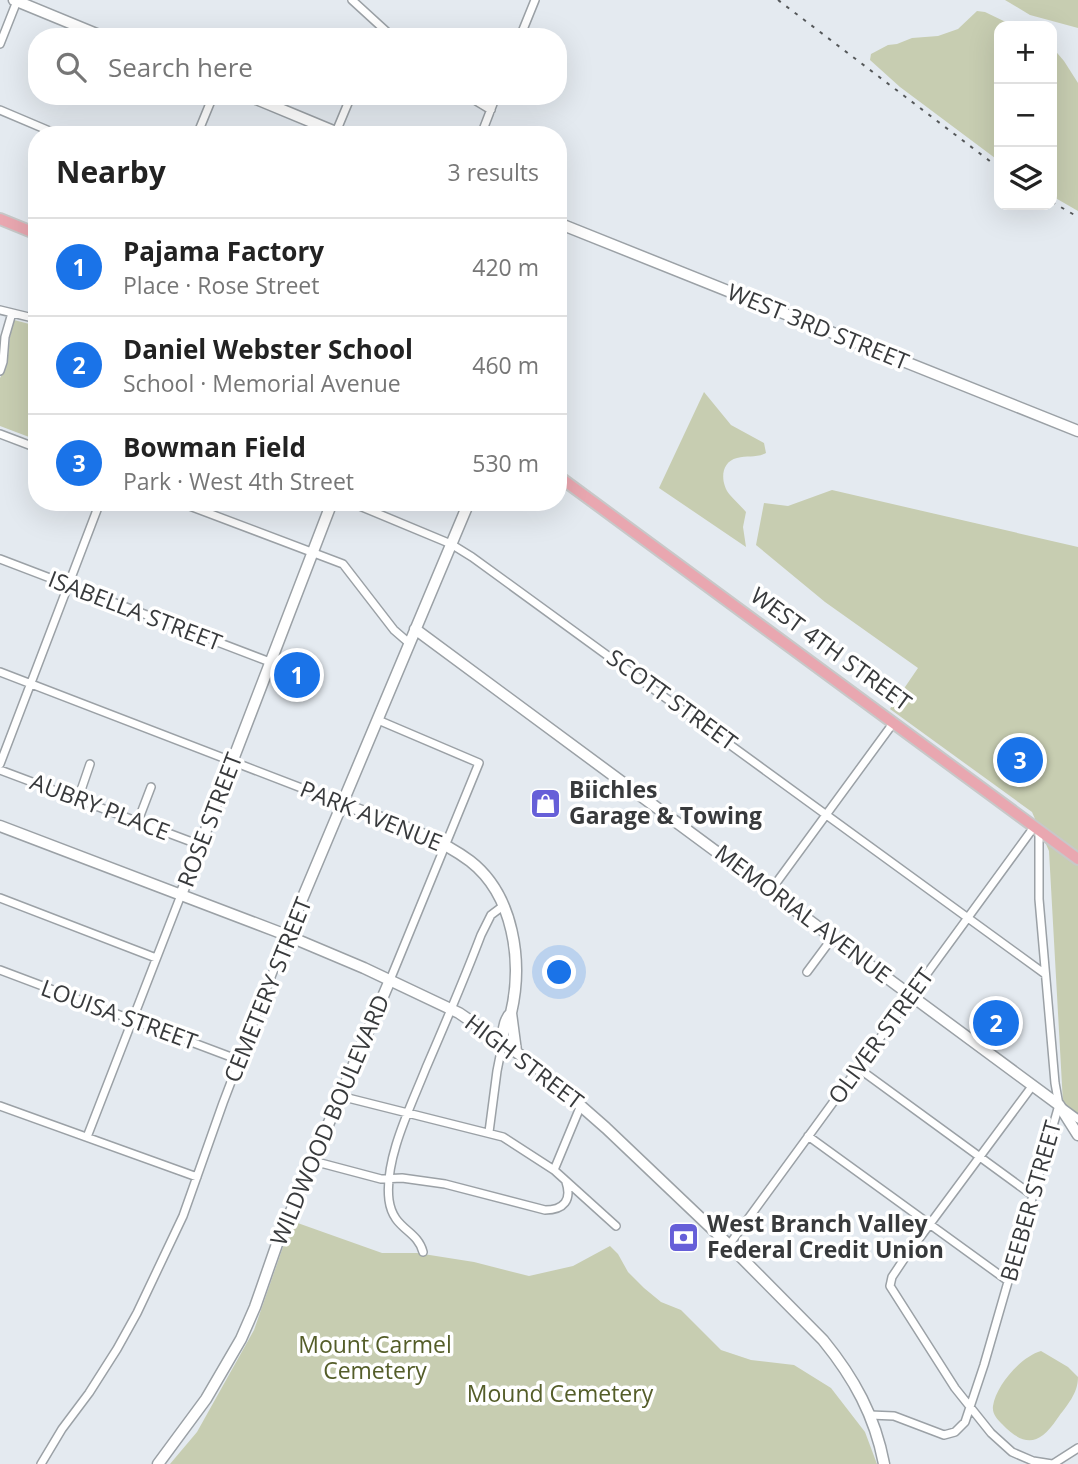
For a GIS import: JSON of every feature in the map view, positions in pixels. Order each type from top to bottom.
[{"type":"main road","points":[[0,219],[28,230]]},
{"type":"main road","name":"WEST 4TH STREET","points":[[567,483],[1078,859]]},
{"type":"street","points":[[352,0],[381,28]]},
{"type":"street","points":[[524,28],[535,0]]},
{"type":"street","points":[[0,44],[16,1],[82,28]]},
{"type":"street","points":[[201,126],[209,105]]},
{"type":"street","points":[[271,105],[322,126]]},
{"type":"street","points":[[341,126],[348,105]]},
{"type":"street","points":[[483,105],[491,110]]},
{"type":"street","points":[[485,126],[493,105]]},
{"type":"street","points":[[0,110],[38,126]]},
{"type":"street","name":"WEST 3RD STREET","points":[[567,227],[1078,431]]},
{"type":"street","points":[[0,310],[28,317]]},
{"type":"street","points":[[0,371],[12,313]]},
{"type":"street","points":[[0,434],[28,445]]},
{"type":"street","points":[[0,764],[97,511]]},
{"type":"street","points":[[202,511],[343,564],[394,630],[410,643]]},
{"type":"street","name":"ROSE STREET","points":[[87,1137],[328,511]]},
{"type":"street","name":"SCOTT STREET","points":[[372,511],[451,544],[528,596],[1045,974]]},
{"type":"street","name":"CEMETERY STREET","points":[[41,1464],[61,1429],[104,1370],[137,1313],[183,1216],[239,1060],[288,935],[465,511]]},
{"type":"street","name":"ISABELLA STREET","points":[[0,559],[270,662]]},
{"type":"street","name":"MEMORIAL AVENUE","points":[[415,629],[1059,1105],[1078,1135]]},
{"type":"street","name":"PARK AVENUE","points":[[0,673],[343,804],[444,846],[469,861],[483,874],[503,906],[516,957],[516,988],[511,1013],[507,1016],[489,1132]]},
{"type":"street","name":"WILDWOOD BOULEVARD","points":[[158,1464],[206,1399],[241,1339],[277,1244],[479,763],[378,720]]},
{"type":"street","points":[[771,890],[895,722]]},
{"type":"street","points":[[78,799],[90,764]]},
{"type":"street","name":"AUBRY PLACE","points":[[0,770],[200,845]]},
{"type":"street","points":[[138,821],[151,787]]},
{"type":"street","name":"HIGH STREET","points":[[0,826],[288,935],[451,1008],[503,1041],[581,1105],[729,1245],[823,1340],[851,1377],[870,1415],[884,1464]]},
{"type":"street","name":"OLIVER STREET","points":[[729,1245],[967,918],[1037,828]]},
{"type":"street","name":"BEEBER STREET","points":[[870,1415],[894,1416],[944,1435],[960,1428],[969,1416],[1059,1105],[1039,900],[1037,828]]},
{"type":"street","points":[[0,898],[156,958]]},
{"type":"street","points":[[423,1252],[419,1241],[394,1217],[389,1201],[388,1179],[393,1156],[484,926],[503,906]]},
{"type":"street","points":[[807,972],[833,937]]},
{"type":"street","name":"LOUISA STREET","points":[[0,970],[239,1060]]},
{"type":"street","points":[[511,1013],[516,1051]]},
{"type":"street","points":[[858,1068],[1032,1195]]},
{"type":"street","points":[[1032,1085],[895,1271],[890,1286],[970,1409],[1005,1447],[1023,1457],[1053,1464],[1078,1448]]},
{"type":"street","points":[[340,1096],[489,1132],[518,1145],[554,1170],[616,1226]]},
{"type":"street","points":[[554,1170],[581,1105]]},
{"type":"street","points":[[1059,1105],[1078,1119]]},
{"type":"street","points":[[0,1106],[197,1177]]},
{"type":"street","points":[[808,1136],[1008,1281]]},
{"type":"street","points":[[313,1161],[370,1177],[425,1180],[554,1210],[567,1200],[566,1182]]},
{"type":"green space","points":[[1005,0],[1078,0],[1078,28],[1030,15]]},
{"type":"green space","points":[[977,11],[1004,21],[994,21],[994,157],[900,87],[870,60],[871,54],[888,45],[912,38],[938,36],[958,29]]},
{"type":"green space","points":[[1057,53],[1078,83],[1078,211],[1057,199]]},
{"type":"green space","points":[[14,320],[28,324],[28,437],[0,426],[0,378],[7,365]]},
{"type":"green space","points":[[704,392],[731,425],[764,443],[766,453],[731,460],[723,474],[727,490],[746,512],[743,527],[746,547],[659,488]]},
{"type":"green space","points":[[832,490],[1078,547],[1078,1114],[1063,1103],[1049,851],[1032,812],[890,709],[918,668],[825,602],[756,545],[764,503],[788,506]]},
{"type":"green space","points":[[292,1221],[382,1253],[417,1253],[474,1262],[529,1276],[573,1266],[610,1246],[628,1272],[644,1288],[661,1302],[681,1310],[721,1350],[751,1360],[794,1365],[831,1388],[865,1432],[877,1464],[170,1464],[197,1432],[254,1330]]},
{"type":"green space","points":[[1041,1351],[1068,1367],[1078,1377],[1078,1383],[1071,1399],[1050,1428],[1037,1439],[1024,1440],[998,1420],[993,1406],[999,1389],[1011,1372]]},
{"type":"railway","points":[[778,0],[994,164]]},
{"type":"railway","points":[[1057,205],[1078,217]]},
{"type":"place","name":"Pajama Factory","points":[[297,675]]},
{"type":"place","name":"Bowman Field","points":[[1020,760]]},
{"type":"place","name":"Biichles Garage & Towing","points":[[546,803]]},
{"type":"place","name":"Daniel Webster School","points":[[996,1023]]},
{"type":"place","name":"West Branch Valley Federal Credit Union","points":[[684,1237]]},
{"type":"park label","name":"Mount Carmel Cemetery","points":[[375,1358]]},
{"type":"park label","name":"Mound Cemetery","points":[[560,1394]]}]
